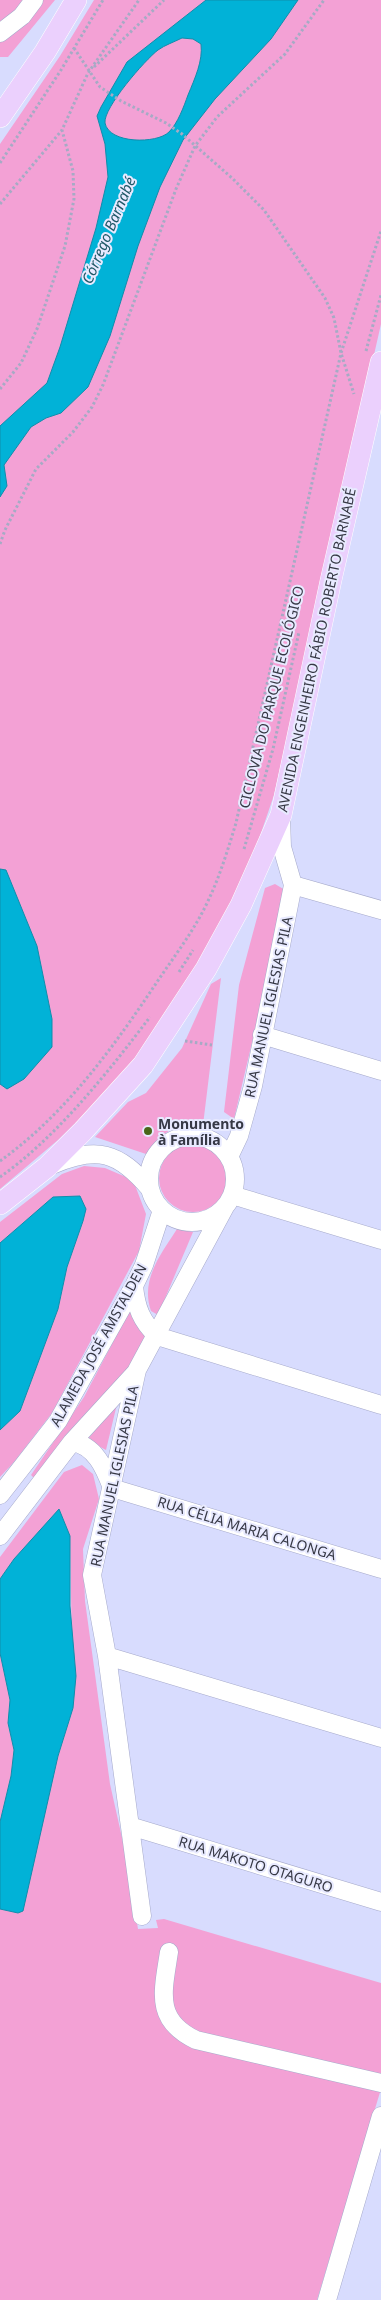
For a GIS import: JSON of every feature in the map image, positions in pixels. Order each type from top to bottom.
[{"type":"main road","points":[[0,117],[6,94],[45,52],[76,0]]},
{"type":"main road","name":"AVENIDA ENGENHEIRO FÁBIO ROBERTO BARNABÉ","points":[[0,1204],[47,1167],[83,1131],[143,1065],[168,1030],[206,969],[241,905],[281,815],[368,416],[372,360]]},
{"type":"street","points":[[0,33],[22,16],[34,0]]},
{"type":"street","points":[[281,815],[282,847],[294,885],[381,910]]},
{"type":"street","name":"RUA MANUEL IGLESIAS PILA","points":[[229,1157],[239,1136],[253,1086],[294,885]]},
{"type":"street","points":[[262,1035],[381,1071]]},
{"type":"street","points":[[47,1167],[74,1155],[101,1154],[115,1157],[125,1163],[150,1189],[156,1204],[162,1210],[176,1219],[192,1222],[208,1219],[218,1213],[229,1200],[235,1182],[234,1169],[229,1157],[215,1143],[197,1136],[178,1138],[161,1148],[151,1165],[150,1189]]},
{"type":"street","points":[[229,1200],[381,1240]]},
{"type":"street","name":"RUA MANUEL IGLESIAS PILA","points":[[142,1916],[108,1656],[92,1575],[137,1370],[229,1200]]},
{"type":"street","name":"ALAMEDA JOSÉ AMSTALDEN","points":[[0,1495],[58,1421],[134,1286],[144,1265],[162,1210]]},
{"type":"street","points":[[134,1286],[135,1304],[140,1315],[146,1326],[157,1336],[381,1405]]},
{"type":"street","name":"ALAMEDA JOSÉ AMSTALDEN","points":[[0,1536],[72,1442],[137,1370]]},
{"type":"street","points":[[72,1442],[81,1443],[104,1467],[112,1488]]},
{"type":"street","name":"RUA CÉLIA MARIA CALONGA","points":[[112,1488],[381,1569]]},
{"type":"street","points":[[108,1656],[381,1738]]},
{"type":"street","name":"RUA MAKOTO OTAGURO","points":[[130,1826],[381,1902]]},
{"type":"street","points":[[169,1952],[163,1992],[164,2008],[171,2022],[182,2033],[196,2040],[381,2083]]},
{"type":"street","points":[[327,2300],[381,2116]]},
{"type":"path","points":[[0,163],[103,0]]},
{"type":"path","points":[[0,204],[62,130],[88,73],[139,0]]},
{"type":"path","points":[[88,73],[164,0]]},
{"type":"path","points":[[0,544],[5,530],[36,469],[73,432],[92,407],[103,385],[176,189],[196,146],[217,117],[285,54],[324,0]]},
{"type":"path","points":[[74,48],[88,73],[100,87],[121,101],[166,123],[189,140],[232,178],[264,210],[326,298],[334,318],[341,353],[354,395],[368,416]]},
{"type":"path","points":[[0,389],[21,363],[37,329],[66,246],[74,199],[74,171],[62,130]]},
{"type":"path","points":[[0,1161],[19,1147],[74,1093],[124,1031],[208,902],[224,863],[236,823],[341,353],[381,230]]},
{"type":"path","points":[[372,360],[381,295]]},
{"type":"path","points":[[354,395],[356,386]]},
{"type":"path","name":"CICLOVIA DO PARQUE ECOLÓGICO","points":[[243,852],[273,749],[300,629]]},
{"type":"path","points":[[176,977],[197,944]]},
{"type":"path","points":[[0,1176],[64,1120],[104,1075],[155,1010]]},
{"type":"path","points":[[185,1041],[212,1045]]},
{"type":"shaded area","points":[[0,0],[55,0],[8,57],[0,57]]},
{"type":"shaded area","points":[[94,0],[381,0],[381,324],[274,795],[249,868],[209,947],[144,1048],[107,1092],[58,1140],[0,1189],[0,144],[60,56]]},
{"type":"shaded area","points":[[275,884],[285,890],[285,902],[234,1119],[224,1112],[239,985],[265,888]]},
{"type":"shaded area","points":[[221,978],[203,1125],[185,1125],[170,1130],[164,1134],[149,1155],[95,1137],[128,1102],[146,1093],[182,1048],[211,984]]},
{"type":"shaded area","points":[[193,1144],[206,1146],[217,1154],[225,1165],[227,1178],[225,1191],[217,1202],[206,1210],[193,1212],[180,1210],[169,1202],[161,1191],[159,1178],[161,1165],[169,1154],[180,1146]]},
{"type":"shaded area","points":[[84,1166],[105,1168],[133,1180],[146,1214],[139,1251],[52,1413],[0,1477],[0,1430],[20,1411],[58,1309],[67,1267],[83,1221],[26,1220],[0,1243],[0,1222],[62,1174]]},
{"type":"shaded area","points":[[177,1229],[193,1232],[158,1315],[151,1311],[148,1300],[150,1278],[159,1258]]},
{"type":"shaded area","points":[[131,1308],[146,1335],[135,1361],[34,1478],[31,1475],[84,1397]]},
{"type":"shaded area","points":[[117,1404],[106,1450],[87,1440]]},
{"type":"shaded area","points":[[82,1465],[93,1474],[99,1499],[83,1549],[85,1601],[110,1784],[127,1860],[138,1929],[158,1928],[156,1920],[164,1919],[381,1983],[381,2089],[317,2300],[0,2300],[0,1909],[18,1913],[58,1756],[73,1708],[70,1536],[14,1559],[0,1579],[0,1557],[64,1472]]},
{"type":"shaded area","points":[[0,1653],[10,1700],[8,1724],[14,1750],[11,1776],[0,1822]]},
{"type":"water","name":"Córrego Barnabé","points":[[206,0],[298,0],[271,39],[215,99],[183,140],[160,187],[138,246],[110,336],[88,387],[61,413],[46,418],[31,427],[4,465],[7,486],[0,497],[0,426],[47,383],[60,347],[96,228],[108,177],[105,144],[97,116],[127,62]],"holes":[[[182,38],[193,39],[201,44],[200,63],[180,114],[169,132],[154,139],[134,140],[115,135],[108,130],[105,123],[106,116],[117,96],[144,64],[158,50],[167,45]]]},
{"type":"water","points":[[0,869],[6,870],[37,946],[52,1019],[52,1047],[24,1079],[7,1089],[0,1084]]},
{"type":"water","points":[[80,1196],[86,1209],[67,1267],[58,1309],[20,1411],[0,1430],[0,1243],[53,1197]]},
{"type":"water","points":[[59,1509],[70,1536],[70,1606],[76,1676],[73,1708],[58,1756],[23,1911],[18,1913],[0,1909],[0,1822],[11,1776],[14,1750],[8,1723],[10,1700],[0,1653],[0,1579],[14,1559]]},
{"type":"place","name":"Monumento à Família","points":[[148,1131]]}]
